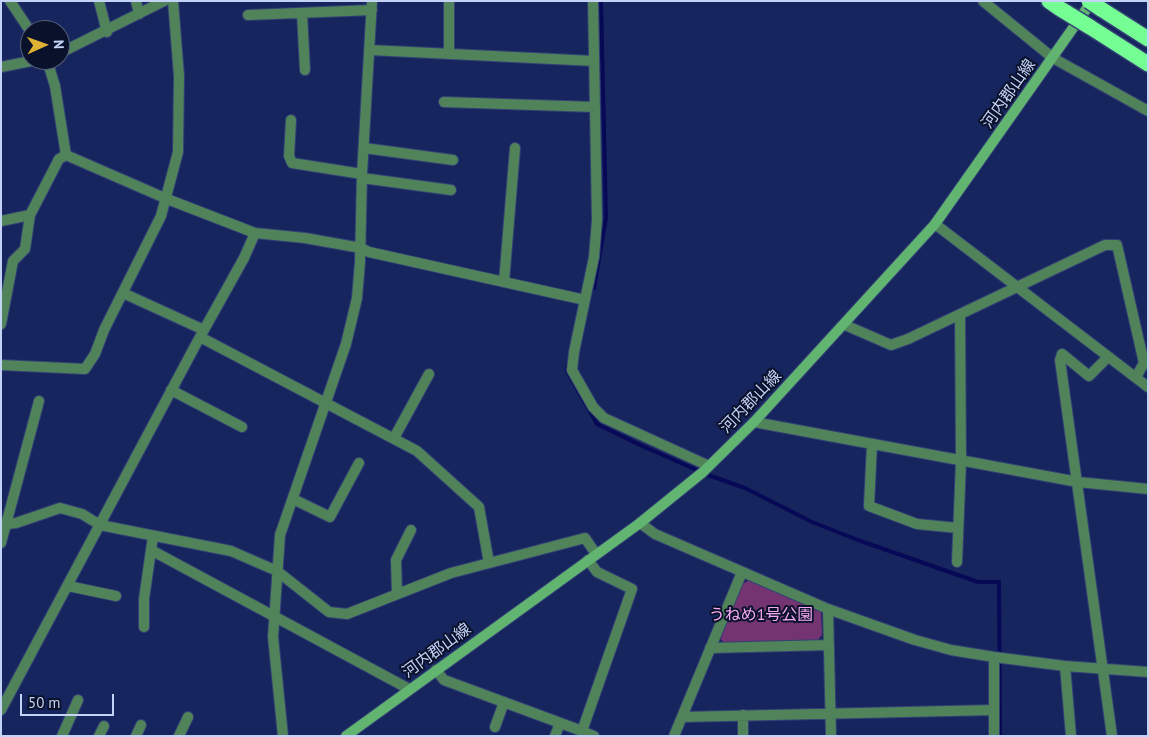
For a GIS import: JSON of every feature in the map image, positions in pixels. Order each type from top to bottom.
[{"type":"highway","points":[[1054,4],[1148,64]]},
{"type":"highway","points":[[1094,4],[1148,39]]},
{"type":"main road","name":"河内郡山線","points":[[346,736],[640,523],[703,472],[754,422],[936,224],[1053,58],[1094,4]]},
{"type":"street","points":[[10,1],[23,20]]},
{"type":"street","points":[[99,1],[107,32]]},
{"type":"street","points":[[136,1],[138,14]]},
{"type":"street","points":[[70,49],[107,32],[164,1]]},
{"type":"street","points":[[1,365],[85,369],[95,354],[161,216],[178,152],[179,76],[173,1]]},
{"type":"street","points":[[449,1],[449,54]]},
{"type":"street","points":[[593,1],[597,220],[594,258],[571,365],[593,407],[604,418],[703,472]]},
{"type":"street","points":[[983,1],[1053,58],[1148,110]]},
{"type":"street","points":[[248,15],[302,13],[372,6],[357,298],[346,344],[280,535],[274,616],[275,674],[283,736]]},
{"type":"street","points":[[302,13],[305,70]]},
{"type":"street","points":[[370,50],[594,61]]},
{"type":"street","points":[[1,67],[20,63]]},
{"type":"street","points":[[50,70],[55,86],[66,155]]},
{"type":"street","points":[[444,102],[595,106]]},
{"type":"street","points":[[291,120],[289,156],[292,163],[451,190]]},
{"type":"street","points":[[364,148],[453,160]]},
{"type":"street","points":[[504,282],[515,148]]},
{"type":"street","points":[[66,155],[167,199],[255,233],[305,238],[361,248],[369,252],[585,300]]},
{"type":"street","points":[[1,324],[13,261],[26,249],[30,215],[59,159],[66,155]]},
{"type":"street","points":[[1,221],[30,215]]},
{"type":"street","points":[[936,224],[1107,358],[1148,387]]},
{"type":"street","points":[[1,710],[171,390],[244,258],[255,233]]},
{"type":"street","points":[[844,325],[891,344],[960,314],[1105,245],[1117,245],[1144,363],[1136,377]]},
{"type":"street","points":[[123,294],[202,333],[417,450],[479,506],[489,564]]},
{"type":"street","points":[[957,562],[961,461],[960,314]]},
{"type":"street","points":[[1107,358],[1090,376],[1062,354],[1060,360],[1078,482],[1089,582],[1112,736]]},
{"type":"street","points":[[394,438],[429,374]]},
{"type":"street","points":[[171,390],[242,427]]},
{"type":"street","points":[[1,542],[39,401]]},
{"type":"street","points":[[754,422],[1078,482],[1148,489]]},
{"type":"street","points":[[872,444],[869,506],[917,524],[958,528]]},
{"type":"street","points":[[293,499],[330,517],[359,463]]},
{"type":"street","points":[[7,524],[16,523],[60,508],[82,514],[100,525],[231,551],[277,571],[329,612],[347,614],[451,573],[585,538],[597,572],[632,589],[582,731]]},
{"type":"street","points":[[640,523],[655,534],[828,609],[915,640],[951,650],[995,657],[1064,666],[1148,672]]},
{"type":"street","points":[[397,594],[396,560],[411,530]]},
{"type":"street","points":[[144,627],[144,599],[153,537]]},
{"type":"street","points":[[152,550],[410,689]]},
{"type":"street","points":[[674,736],[742,572]]},
{"type":"street","points":[[68,586],[116,596]]},
{"type":"street","points":[[828,609],[831,736]]},
{"type":"street","points":[[710,648],[828,645]]},
{"type":"street","points":[[994,736],[995,657]]},
{"type":"street","points":[[1064,666],[1071,736]]},
{"type":"street","points":[[436,670],[444,680],[594,736]]},
{"type":"street","points":[[62,736],[78,700]]},
{"type":"street","points":[[495,727],[504,702]]},
{"type":"street","points":[[682,717],[994,710]]},
{"type":"street","points":[[743,716],[743,736]]},
{"type":"street","points":[[179,736],[188,717]]},
{"type":"street","points":[[555,736],[560,723]]},
{"type":"street","points":[[136,736],[141,724]]},
{"type":"green space","name":"うねめ1号公園","points":[[750,580],[821,610],[822,635],[817,641],[725,644],[720,638],[742,584]]},
{"type":"waterway","points":[[594,288],[606,218],[601,1]]},
{"type":"waterway","points":[[568,364],[567,371],[597,424],[708,475],[745,488],[812,522],[978,582],[999,582],[1000,736]]}]
